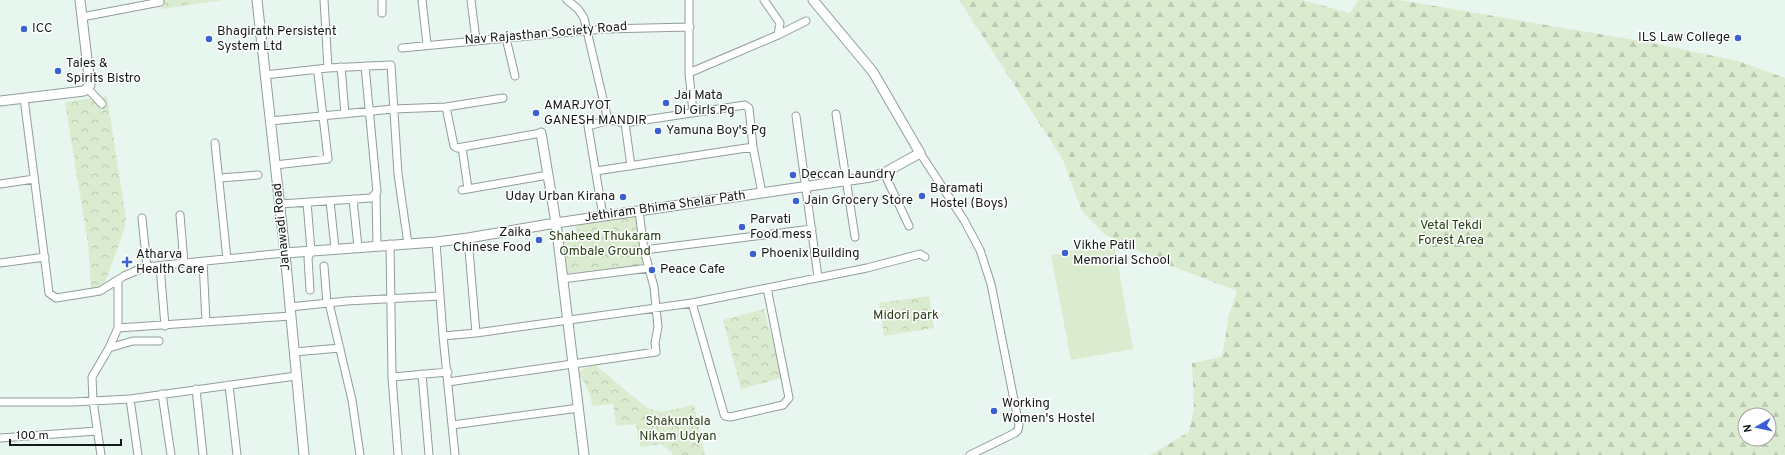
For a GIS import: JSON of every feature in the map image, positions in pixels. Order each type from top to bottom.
[{"type":"street","points":[[80,0],[90,85],[88,89]]},
{"type":"street","name":"Janawadi Road","points":[[257,0],[280,204],[304,455]]},
{"type":"street","points":[[324,0],[328,68]]},
{"type":"street","points":[[382,0],[382,13]]},
{"type":"street","points":[[422,0],[428,44]]},
{"type":"street","points":[[471,0],[476,40]]},
{"type":"street","points":[[567,0],[578,9],[584,18],[607,116],[610,120]]},
{"type":"street","points":[[689,0],[690,27],[688,73],[693,112]]},
{"type":"street","points":[[764,0],[780,23],[778,35]]},
{"type":"street","points":[[813,0],[873,72],[920,153],[964,220],[980,250],[992,291],[1019,425],[1018,430],[970,455]]},
{"type":"street","points":[[82,17],[160,2]]},
{"type":"street","points":[[688,73],[806,22]]},
{"type":"street","name":"Nav Rajasthan Society Road","points":[[402,48],[428,44],[631,27],[690,27]]},
{"type":"street","points":[[506,38],[515,76]]},
{"type":"street","points":[[265,75],[328,68],[391,65],[398,174],[408,244]]},
{"type":"street","points":[[366,66],[376,193],[377,246]]},
{"type":"street","points":[[341,67],[345,114]]},
{"type":"street","points":[[275,165],[328,159],[318,74]]},
{"type":"street","points":[[0,101],[84,91],[88,89]]},
{"type":"street","points":[[88,89],[102,104]]},
{"type":"street","points":[[24,98],[49,292],[56,298],[100,291],[118,280],[147,267],[285,253]]},
{"type":"street","points":[[270,121],[393,109],[446,107],[503,98]]},
{"type":"street","points":[[603,216],[588,126],[610,120],[625,123],[745,105],[749,108],[753,148],[762,193]]},
{"type":"street","points":[[446,107],[454,146],[457,148],[541,133],[556,223],[584,455]]},
{"type":"street","points":[[836,114],[854,237]]},
{"type":"street","points":[[796,116],[807,187],[818,276]]},
{"type":"street","points":[[625,123],[631,166]]},
{"type":"street","points":[[215,143],[227,259]]},
{"type":"street","points":[[462,147],[465,190],[548,175]]},
{"type":"street","points":[[596,171],[753,148]]},
{"type":"street","name":"Jethiram Bhima Shelar Path","points":[[285,253],[390,244],[436,242],[468,238],[556,223],[846,181],[884,174],[920,153]]},
{"type":"street","points":[[219,178],[258,174]]},
{"type":"street","points":[[884,174],[909,226]]},
{"type":"street","points":[[0,184],[34,179]]},
{"type":"street","points":[[280,204],[371,198],[376,193]]},
{"type":"street","points":[[352,199],[358,247]]},
{"type":"street","points":[[330,201],[335,249]]},
{"type":"street","points":[[308,202],[311,251],[308,258],[310,290]]},
{"type":"street","points":[[448,382],[656,352],[655,343],[658,327],[654,287],[644,250],[639,211]]},
{"type":"street","points":[[180,216],[184,263]]},
{"type":"street","points":[[142,218],[147,267]]},
{"type":"street","points":[[644,250],[812,229]]},
{"type":"street","points":[[468,238],[476,333]]},
{"type":"street","points":[[436,242],[443,336],[448,372],[455,455]]},
{"type":"street","points":[[390,244],[392,377],[398,455]]},
{"type":"street","points":[[443,336],[476,333],[567,319],[692,303],[818,276],[867,268],[920,254],[925,257]]},
{"type":"street","points":[[0,263],[45,257]]},
{"type":"street","points":[[203,262],[206,322]]},
{"type":"street","points":[[160,266],[165,326]]},
{"type":"street","points":[[324,266],[328,303],[352,400],[360,455]]},
{"type":"street","points":[[562,279],[649,268]]},
{"type":"street","points":[[101,455],[93,401],[92,377],[109,348],[118,328],[118,280]]},
{"type":"street","points":[[692,303],[724,414],[726,416],[730,416],[783,405],[789,398],[767,288]]},
{"type":"street","points":[[118,328],[165,326],[206,322],[291,311],[328,303],[440,296]]},
{"type":"street","points":[[109,348],[133,342],[159,342]]},
{"type":"street","points":[[294,352],[340,348]]},
{"type":"street","points":[[392,377],[448,372]]},
{"type":"street","points":[[422,374],[429,455]]},
{"type":"street","points":[[0,402],[130,399],[296,376]]},
{"type":"street","points":[[229,385],[237,455]]},
{"type":"street","points":[[196,390],[203,455]]},
{"type":"street","points":[[162,394],[171,455]]},
{"type":"street","points":[[130,399],[138,455]]},
{"type":"street","points":[[452,424],[578,408]]},
{"type":"street","points":[[0,438],[97,431]]},
{"type":"green space","points":[[160,0],[223,0],[162,9]]},
{"type":"green space","name":"Vetal Tekdi Forest Area","points":[[959,0],[1302,0],[1350,13],[1358,0],[1399,0],[1647,42],[1738,61],[1785,78],[1785,455],[1150,455],[1189,432],[1194,408],[1192,363],[1222,357],[1229,315],[1237,291],[1161,262],[1104,234],[1082,211],[1062,158]]},
{"type":"green space","points":[[107,96],[126,219],[124,230],[103,288],[91,289],[88,244],[65,102]]},
{"type":"green space","name":"Shaheed Thukaram Ombale Ground","points":[[638,215],[645,264],[562,274],[558,238],[577,236],[576,223]]},
{"type":"green space","points":[[1114,243],[1133,349],[1071,360],[1051,255]]},
{"type":"green space","name":"Midori park","points":[[929,296],[934,328],[884,336],[879,303]]},
{"type":"green space","points":[[764,309],[782,378],[741,389],[723,320]]},
{"type":"green space","name":"Shakuntala Nikam Udyan","points":[[594,364],[646,407],[662,412],[694,405],[705,455],[672,455],[672,452],[660,444],[640,447],[636,424],[616,426],[613,404],[592,406],[590,394],[578,372]]},
{"type":"place","name":"ICC","points":[[24,29]]},
{"type":"place","name":"ILS Law College","points":[[1738,38]]},
{"type":"place","name":"Bhagirath Persistent System Ltd","points":[[209,39]]},
{"type":"place","name":"Tales & Spirits Bistro","points":[[58,71]]},
{"type":"place","name":"Jai Mata Di Girls Pg","points":[[666,103]]},
{"type":"place","name":"AMARJYOT GANESH MANDIR","points":[[536,113]]},
{"type":"place","name":"Yamuna Boy's Pg","points":[[658,131]]},
{"type":"place","name":"Deccan Laundry","points":[[793,175]]},
{"type":"place","name":"Baramati Hostel (Boys)","points":[[922,196]]},
{"type":"place","name":"Uday Urban Kirana","points":[[623,197]]},
{"type":"place","name":"Jain Grocery Store","points":[[796,201]]},
{"type":"place","name":"Parvati Food mess","points":[[742,227]]},
{"type":"place","name":"Zaika Chinese Food","points":[[539,240]]},
{"type":"place","name":"Vikhe Patil Memorial School","points":[[1065,253]]},
{"type":"place","name":"Phoenix Building","points":[[753,254]]},
{"type":"place","name":"Atharva Health Care","points":[[127,262]]},
{"type":"place","name":"Peace Cafe","points":[[652,270]]},
{"type":"place","name":"Working Women's Hostel","points":[[994,411]]}]
